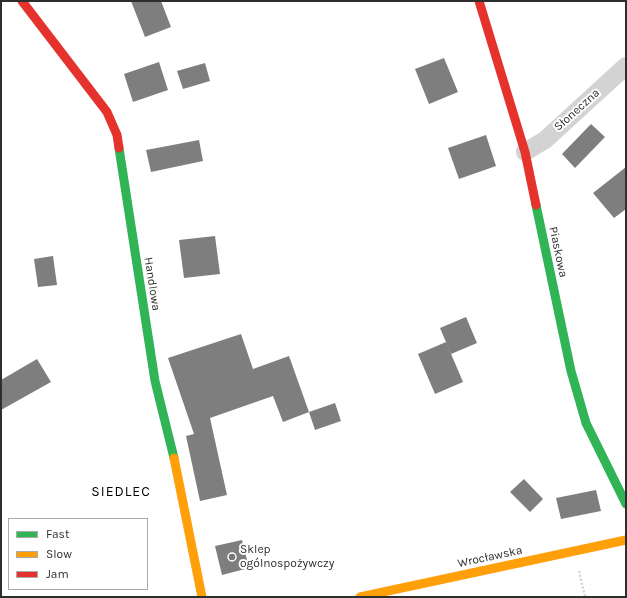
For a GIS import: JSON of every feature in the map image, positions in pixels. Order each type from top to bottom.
[{"type":"street","name":"Handlowa","points":[[22,1],[75,68],[107,112],[117,135],[155,381],[180,486],[202,597]]},
{"type":"street","name":"Piaskowa","points":[[479,1],[525,152],[571,371],[586,423],[626,504]]},
{"type":"street","name":"Słoneczna","points":[[525,152],[545,140],[626,66]]},
{"type":"street","name":"Wrocławska","points":[[360,597],[626,540]]},
{"type":"path","points":[[578,566],[585,597]]},
{"type":"building","points":[[131,1],[161,1],[171,27],[145,37]]},
{"type":"building","points":[[444,58],[458,92],[429,104],[415,69]]},
{"type":"building","points":[[159,62],[168,90],[133,102],[124,74]]},
{"type":"building","points":[[205,63],[210,81],[183,89],[177,71]]},
{"type":"building","points":[[591,124],[605,137],[575,168],[562,154]]},
{"type":"building","points":[[486,135],[496,166],[459,179],[448,148]]},
{"type":"building","points":[[199,140],[203,161],[151,172],[146,150]]},
{"type":"building","points":[[626,167],[626,209],[614,218],[593,193]]},
{"type":"building","points":[[215,236],[220,274],[184,278],[179,240]]},
{"type":"building","points":[[53,256],[57,285],[38,287],[34,259]]},
{"type":"building","points":[[466,317],[477,343],[451,354],[440,328]]},
{"type":"building","points":[[241,334],[253,369],[289,356],[309,412],[283,422],[273,396],[210,418],[227,495],[200,501],[186,436],[194,434],[168,358]]},
{"type":"building","points":[[446,342],[463,382],[435,394],[418,354]]},
{"type":"building","points":[[37,359],[51,382],[1,410],[1,380]]},
{"type":"building","points":[[335,403],[341,421],[315,430],[309,412]]},
{"type":"building","points":[[524,479],[543,499],[530,512],[510,492]]},
{"type":"building","points":[[596,490],[601,511],[561,519],[556,498]]},
{"type":"building","name":"Sklep ogólnospożywczy","points":[[242,540],[249,568],[222,575],[215,546]]},
{"type":"traffic: fast","points":[[119,148],[155,381],[174,458]]},
{"type":"traffic: fast","points":[[536,205],[571,371],[586,423],[626,504]]},
{"type":"traffic: slow","points":[[174,458],[202,597]]},
{"type":"traffic: slow","points":[[360,597],[626,540]]},
{"type":"traffic: jam","points":[[22,1],[107,112],[117,135],[119,148]]},
{"type":"traffic: jam","points":[[479,1],[525,152],[536,205]]},
{"type":"place","name":"Sklep ogólnospożywczy","points":[[232,557]]},
{"type":"district","name":"SIEDLEC","points":[[121,492]]}]
